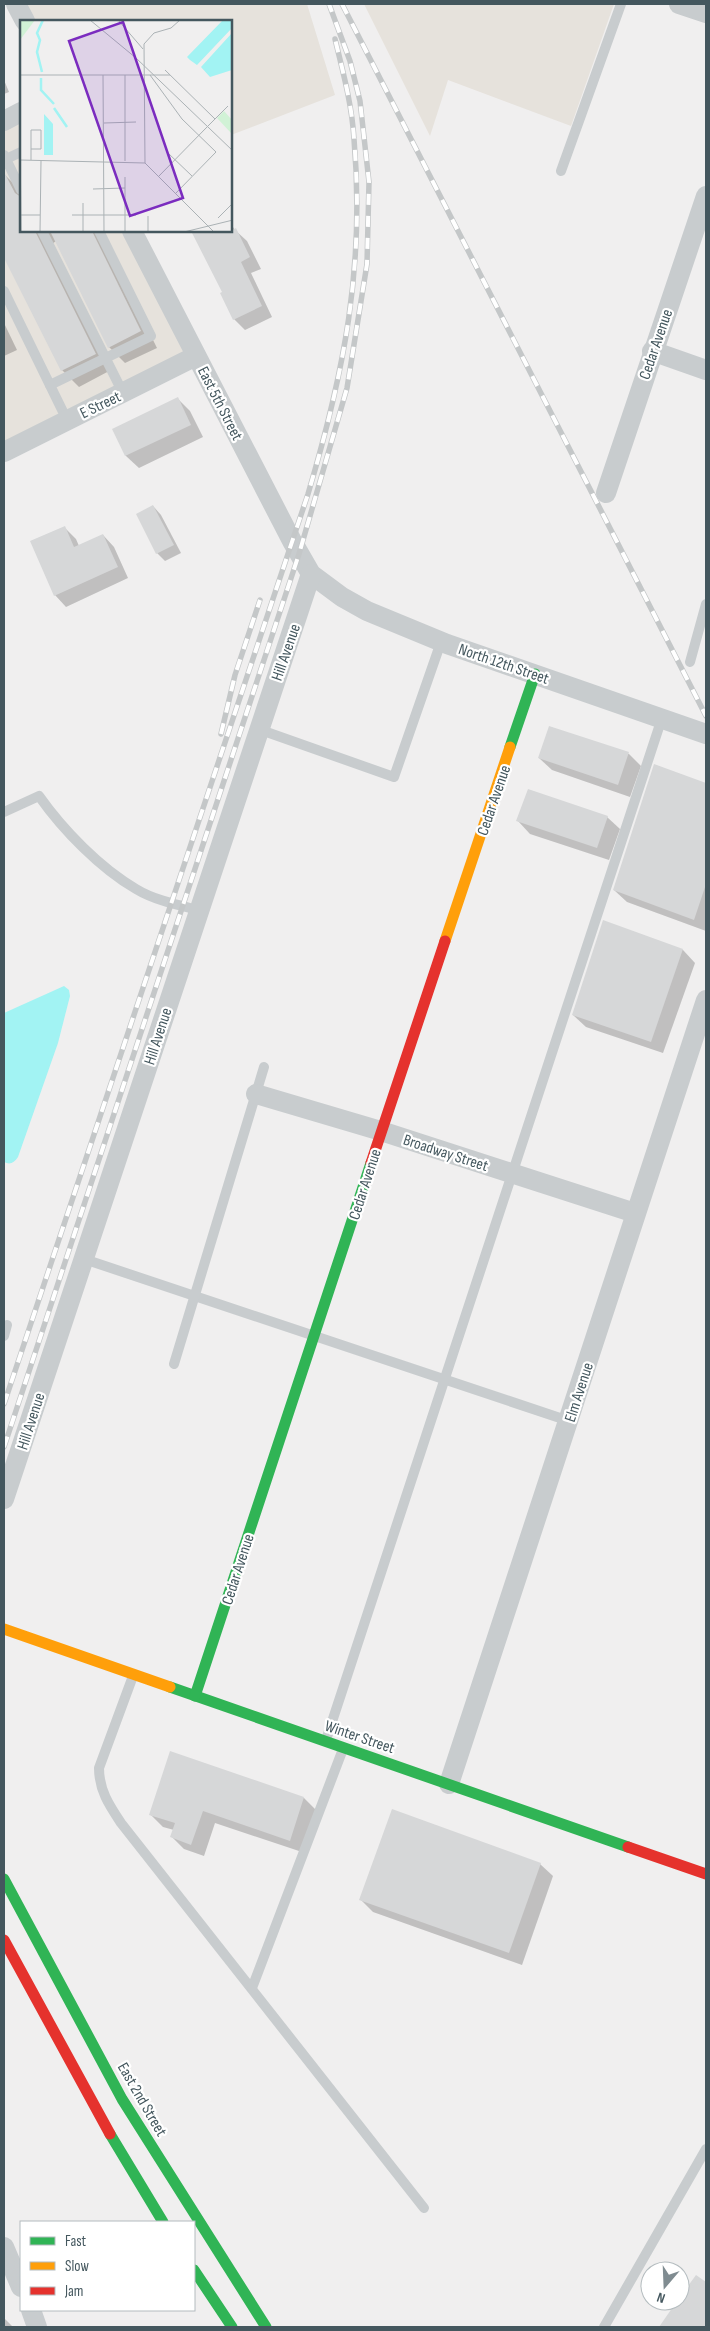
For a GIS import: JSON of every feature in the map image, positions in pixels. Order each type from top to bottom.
[{"type":"main road","name":"Cedar Avenue","points":[[195,1696],[313,1335],[535,674]]},
{"type":"main road","name":"Winter Street","points":[[4,1629],[706,1874]]},
{"type":"main road","name":"East 2nd Street","points":[[4,1880],[122,2099],[209,2240],[266,2327]]},
{"type":"main road","points":[[4,1940],[93,2106],[162,2221]]},
{"type":"main road","points":[[195,2272],[232,2327]]},
{"type":"street","points":[[16,4],[24,20]]},
{"type":"street","points":[[679,4],[706,13]]},
{"type":"street","points":[[4,121],[20,113]]},
{"type":"street","name":"Cedar Avenue","points":[[606,492],[652,351],[706,196]]},
{"type":"street","name":"East 5th Street","points":[[133,232],[292,541],[311,574]]},
{"type":"street","points":[[652,351],[706,370]]},
{"type":"street","name":"E Street","points":[[4,452],[196,356]]},
{"type":"street","name":"North 12th Street","points":[[311,574],[354,604],[441,642],[706,734]]},
{"type":"street","name":"Hill Avenue","points":[[4,1499],[311,574]]},
{"type":"street","name":"Elm Avenue","points":[[449,1784],[706,1000]]},
{"type":"street","name":"Broadway Street","points":[[256,1094],[381,1131],[635,1213]]},
{"type":"street","points":[[4,2246],[20,2285]]},
{"type":"street","points":[[31,2311],[37,2327]]},
{"type":"lane","points":[[561,171],[621,4]]},
{"type":"lane","points":[[20,152],[4,158],[20,188]]},
{"type":"lane","points":[[43,232],[123,393]]},
{"type":"lane","points":[[50,385],[151,336],[99,232]]},
{"type":"lane","points":[[4,291],[67,420]]},
{"type":"lane","points":[[690,662],[692,649],[706,604]]},
{"type":"lane","points":[[258,729],[394,777],[441,642]]},
{"type":"lane","points":[[326,1741],[662,718]]},
{"type":"lane","points":[[4,812],[39,796],[71,836],[130,886],[155,898],[198,910]]},
{"type":"lane","points":[[174,1364],[264,1067]]},
{"type":"lane","points":[[84,1259],[569,1421]]},
{"type":"lane","points":[[4,1336],[7,1325]]},
{"type":"lane","points":[[133,1674],[99,1768],[99,1778],[104,1796],[121,1823],[424,2208]]},
{"type":"lane","points":[[252,1988],[344,1748]]},
{"type":"lane","points":[[604,2327],[706,2149]]},
{"type":"shaded area","points":[[16,4],[307,4],[335,95],[232,135],[232,20],[24,20]]},
{"type":"shaded area","points":[[364,4],[614,4],[571,126],[448,80],[430,136]]},
{"type":"shaded area","points":[[20,113],[20,232],[133,232],[196,356],[4,452],[4,121]]},
{"type":"water","points":[[64,986],[69,990],[70,996],[58,1043],[18,1157],[12,1163],[6,1163],[4,1162],[4,1013]]},
{"type":"building","points":[[4,172],[15,193],[20,196],[20,232],[35,232],[96,354],[61,371],[4,258]]},
{"type":"building","points":[[236,228],[250,257],[241,262],[262,306],[233,320],[220,293],[222,292],[192,232],[232,232]]},
{"type":"building","points":[[50,232],[92,232],[141,331],[108,348]]},
{"type":"building","points":[[178,397],[191,425],[125,456],[112,429]]},
{"type":"building","points":[[153,505],[174,545],[156,554],[136,514]]},
{"type":"building","points":[[65,526],[74,547],[103,534],[118,567],[54,596],[30,541]]},
{"type":"building","points":[[549,726],[629,752],[618,785],[538,758]]},
{"type":"building","points":[[654,764],[706,783],[706,884],[694,920],[613,890]]},
{"type":"building","points":[[528,789],[608,816],[597,848],[516,821]]},
{"type":"building","points":[[603,920],[683,949],[651,1042],[572,1015]]},
{"type":"building","points":[[170,1751],[304,1797],[290,1841],[203,1811],[191,1845],[170,1837],[175,1823],[149,1815]]},
{"type":"building","points":[[392,1809],[541,1863],[509,1953],[359,1900]]},
{"type":"building","points":[[696,2275],[706,2282],[706,2327],[659,2327],[670,2311],[690,2311],[690,2283]]},
{"type":"railway","points":[[4,1447],[299,554],[347,388],[367,264],[369,182],[360,101],[350,61],[329,4]]},
{"type":"railway","points":[[342,4],[706,716]]},
{"type":"railway","points":[[4,1404],[308,494],[332,405],[349,319],[357,231],[357,186],[353,126],[347,89],[335,39]]},
{"type":"railway","points":[[221,734],[235,675],[260,600]]},
{"type":"traffic: fast","points":[[510,747],[535,674]]},
{"type":"traffic: fast","points":[[195,1696],[371,1163]]},
{"type":"traffic: fast","points":[[170,1687],[628,1847]]},
{"type":"traffic: fast","points":[[4,1879],[122,2099],[266,2327]]},
{"type":"traffic: fast","points":[[110,2134],[162,2221]]},
{"type":"traffic: fast","points":[[195,2272],[232,2327]]},
{"type":"traffic: slow","points":[[445,941],[510,747]]},
{"type":"traffic: slow","points":[[4,1629],[170,1687]]},
{"type":"traffic: jam","points":[[371,1163],[445,941]]},
{"type":"traffic: jam","points":[[628,1847],[706,1874]]},
{"type":"traffic: jam","points":[[4,1940],[110,2134]]}]
